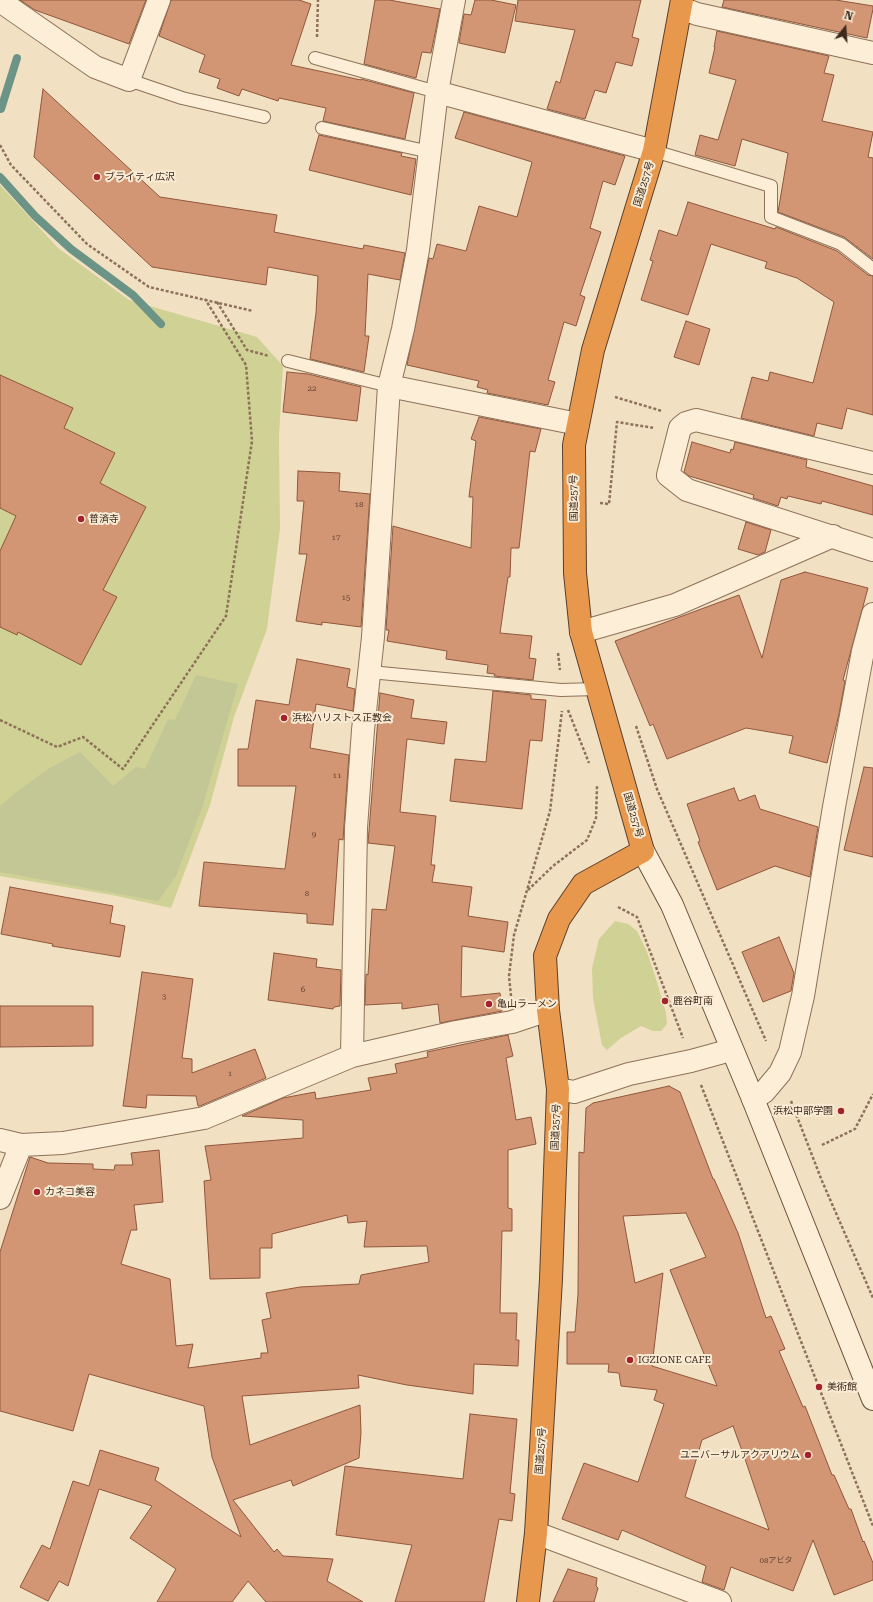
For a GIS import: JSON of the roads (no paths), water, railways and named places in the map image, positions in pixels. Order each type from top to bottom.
[{"type":"highway","name":"国道257号","points":[[528,1602],[536,1533],[551,1279],[558,1089],[548,1010],[545,956],[559,919],[583,884],[643,851],[581,632],[575,574],[574,445],[593,350],[654,151],[681,4]]},
{"type":"street","points":[[0,1],[95,67],[129,80],[159,0]]},
{"type":"street","points":[[352,1056],[356,828],[363,730],[370,672],[389,386],[418,250],[437,92],[454,0]]},
{"type":"street","points":[[681,4],[697,14],[873,53]]},
{"type":"street","points":[[437,92],[654,151]]},
{"type":"street","points":[[389,386],[578,424]]},
{"type":"street","points":[[873,463],[696,420],[686,423],[680,428],[677,434],[668,475],[687,490],[873,550]]},
{"type":"street","points":[[581,632],[674,605],[833,536]]},
{"type":"street","points":[[753,1099],[764,1092],[780,1073],[790,1052],[803,996],[834,807],[863,651],[873,614]]},
{"type":"street","points":[[643,851],[672,905],[731,1050],[753,1099],[873,1399]]},
{"type":"street","points":[[0,1140],[21,1145],[63,1143],[204,1118],[352,1056],[448,1033],[512,1022],[548,1010]]},
{"type":"street","points":[[558,1089],[574,1092],[629,1074],[691,1061],[731,1050]]},
{"type":"street","points":[[0,1198],[21,1145]]},
{"type":"street","points":[[536,1533],[720,1602]]},
{"type":"lane","points":[[315,58],[437,92]]},
{"type":"lane","points":[[129,80],[182,98],[264,117]]},
{"type":"lane","points":[[322,128],[430,152]]},
{"type":"lane","points":[[654,151],[771,186],[771,217],[841,244],[873,269]]},
{"type":"lane","points":[[288,361],[389,386]]},
{"type":"lane","points":[[370,672],[561,690],[597,689]]},
{"type":"waterway","points":[[1,109],[17,58]]},
{"type":"waterway","points":[[0,177],[35,216],[71,249],[133,295],[161,324]]},
{"type":"place","name":"ブライティ広沢","points":[[97,177]]},
{"type":"place","name":"普済寺","points":[[81,519]]},
{"type":"place","name":"浜松ハリストス正教会","points":[[284,718]]},
{"type":"place","name":"鹿谷町南","points":[[665,1001]]},
{"type":"place","name":"亀山ラーメン","points":[[489,1004]]},
{"type":"place","name":"浜松中部学園","points":[[841,1111]]},
{"type":"place","name":"カネコ美容","points":[[37,1192]]},
{"type":"place","name":"IGZIONE CAFE","points":[[630,1360]]},
{"type":"place","name":"美術館","points":[[819,1387]]},
{"type":"place","name":"ユニバーサルアクアリウム","points":[[808,1455]]}]
